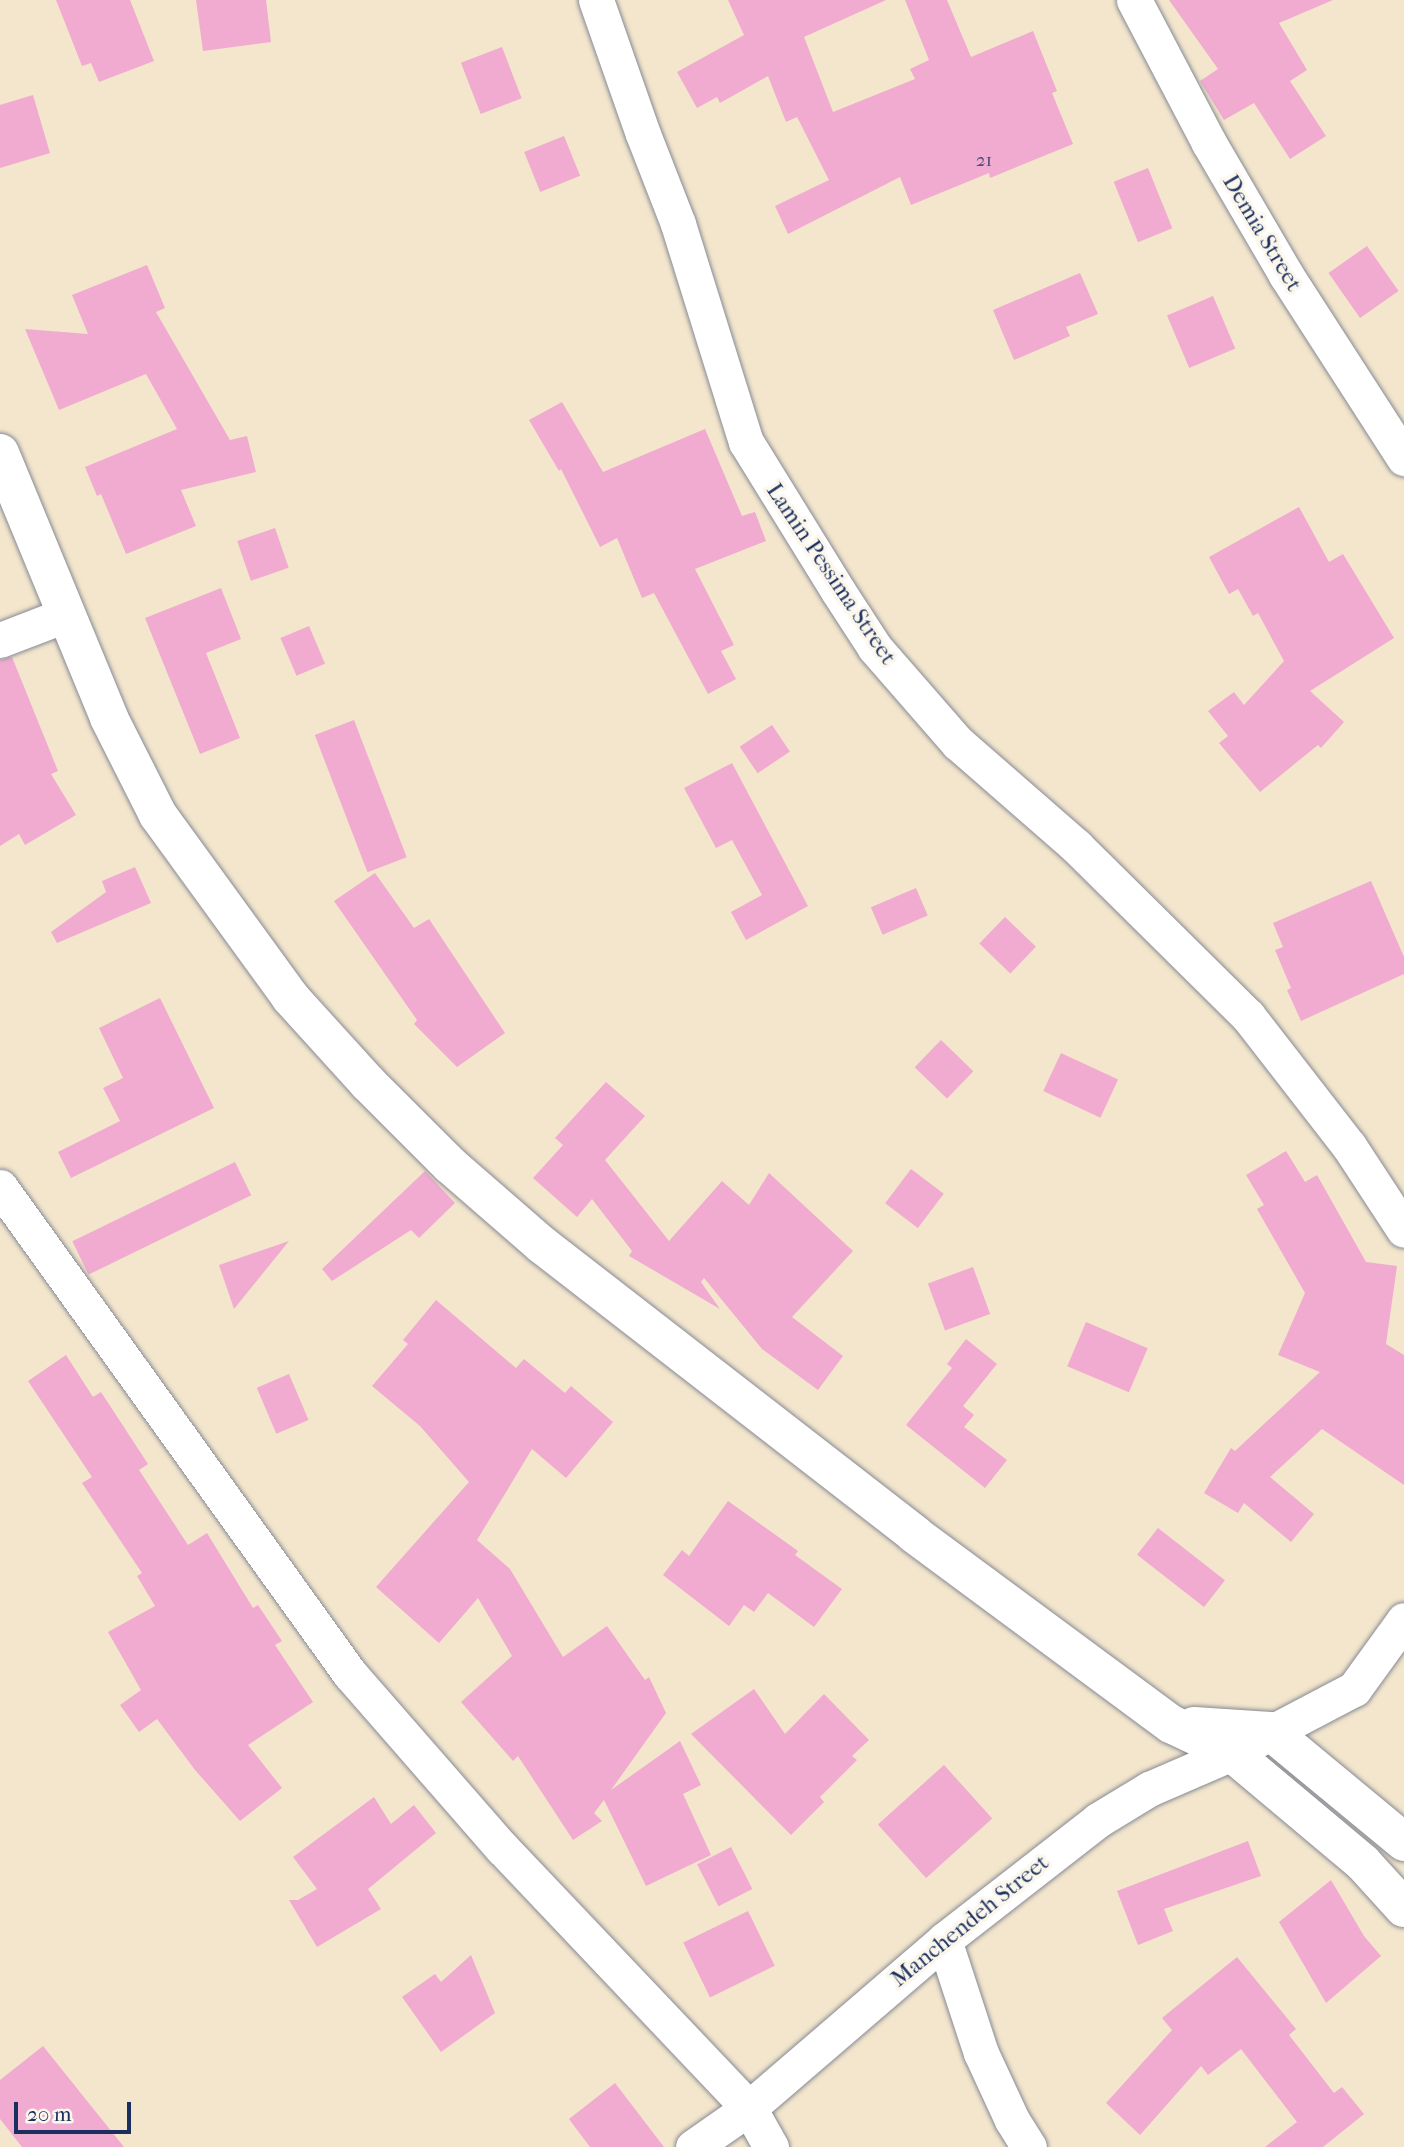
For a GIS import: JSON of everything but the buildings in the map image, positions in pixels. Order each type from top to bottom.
[{"type":"main road","points":[[0,453],[109,718],[158,815],[290,997],[386,1101],[450,1165],[542,1245],[914,1534],[1171,1724],[1233,1753],[1363,1863],[1404,1908]]},
{"type":"main road","points":[[1171,1724],[1270,1731],[1404,1842]]},
{"type":"street","name":"Lamin Pessima Street","points":[[596,0],[678,224],[746,442],[875,648],[958,743],[1076,846],[1248,1016],[1349,1146],[1404,1230]]},
{"type":"street","name":"Demia Street","points":[[1134,0],[1209,143],[1286,275],[1404,458]]},
{"type":"street","points":[[0,640],[65,615]]},
{"type":"street","points":[[0,1187],[350,1674],[502,1848],[749,2108],[771,2147]]},
{"type":"street","name":"Manchendeh Street","points":[[693,2147],[749,2108],[944,1940],[1098,1820],[1149,1789],[1233,1753],[1270,1731],[1354,1689],[1404,1619]]},
{"type":"street","points":[[944,1940],[981,2053],[1012,2120],[1030,2147]]}]
